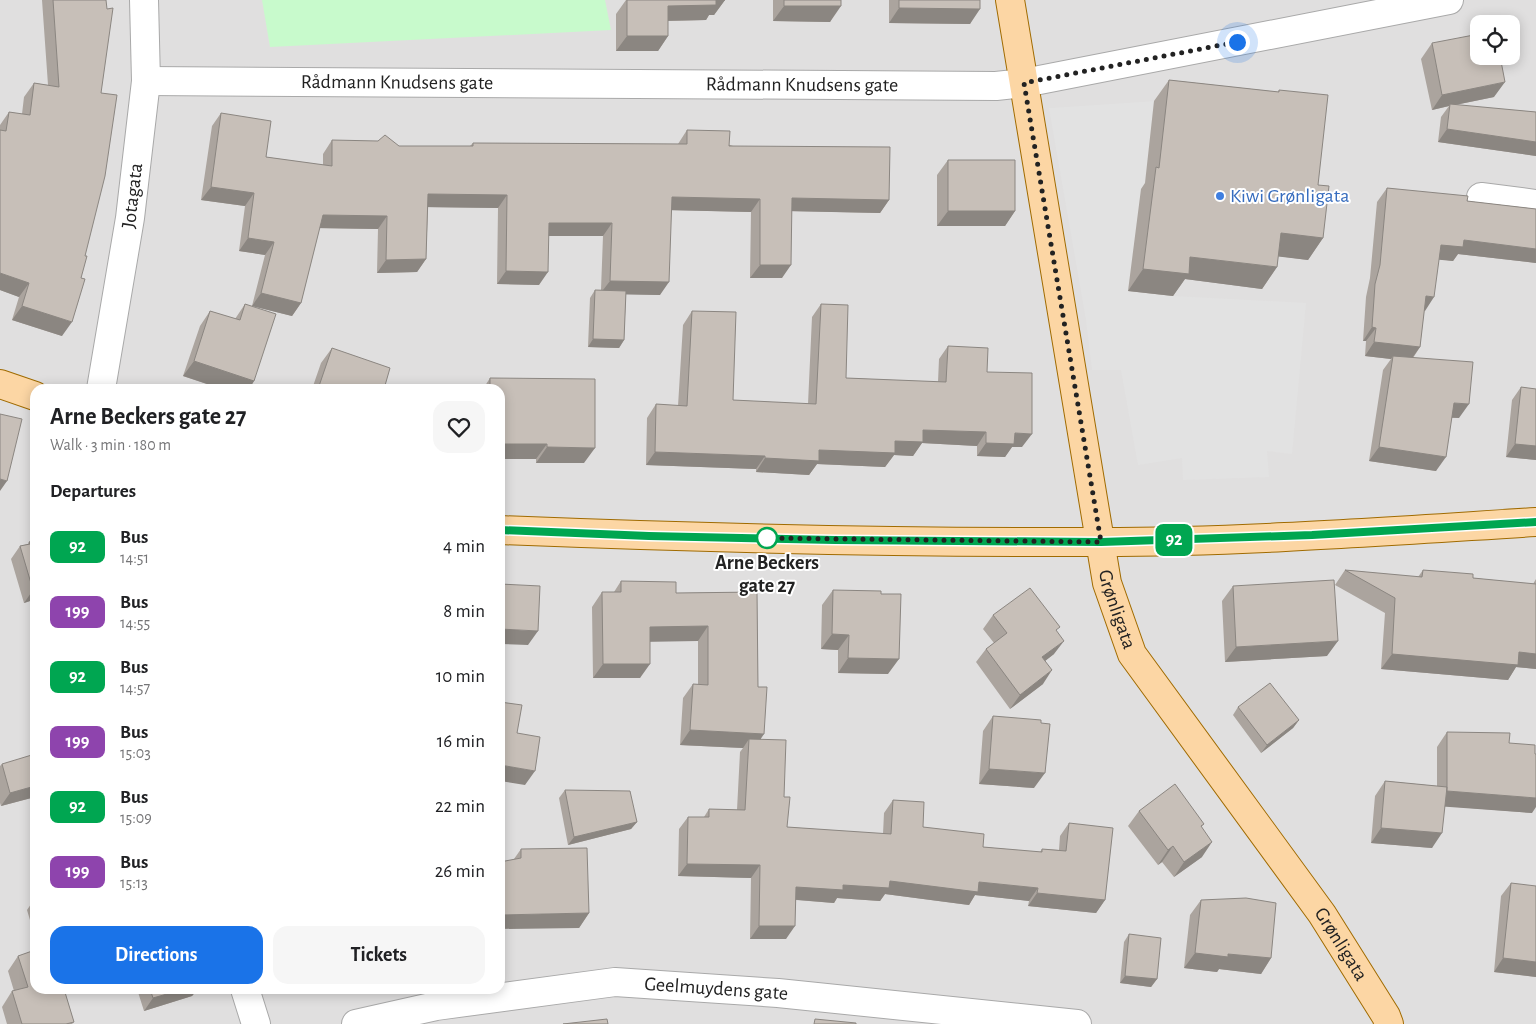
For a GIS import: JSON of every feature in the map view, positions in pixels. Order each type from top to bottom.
[{"type":"main road","name":"Grønligata","points":[[1010,0],[1107,583],[1132,654],[1322,914],[1386,1016],[1389,1024]]},
{"type":"main road","points":[[0,384],[30,394]]},
{"type":"main road","points":[[505,530],[649,536],[881,541],[1101,542],[1312,535],[1536,522]]},
{"type":"street","name":"Jotagata","points":[[102,384],[130,218],[146,81],[144,0]]},
{"type":"street","name":"Rådmann Knudsens gate","points":[[146,81],[996,86],[1024,83],[1449,0]]},
{"type":"street","points":[[1481,197],[1536,204]]},
{"type":"street","name":"Geelmuydens gate","points":[[356,1024],[436,1006],[615,982],[778,994],[1077,1024]]},
{"type":"street","points":[[247,994],[256,1024]]},
{"type":"shaded area","points":[[0,0],[1536,0],[1536,1024],[0,1024]]},
{"type":"shaded area","points":[[1154,101],[1144,189],[1135,249],[1133,249],[1129,291],[1173,296],[1306,303],[1292,454],[1267,451],[1269,477],[1183,480],[1182,458],[1138,465],[1121,370],[1092,370],[1086,320],[1049,108]]},
{"type":"green space","points":[[262,0],[605,0],[611,30],[270,47]]},
{"type":"building","points":[[53,0],[106,0],[107,9],[113,8],[101,93],[117,95],[105,176],[81,278],[85,279],[72,322],[22,306],[29,283],[0,273],[0,130],[6,131],[9,112],[30,115],[34,83],[59,87]]},
{"type":"building","points":[[627,0],[716,0],[716,5],[668,6],[668,36],[627,36]]},
{"type":"building","points":[[784,0],[841,0],[841,6],[784,6]]},
{"type":"building","points":[[899,0],[980,0],[980,9],[899,8]]},
{"type":"building","points":[[1470,36],[1470,65],[1502,65],[1505,82],[1442,95],[1432,43]]},
{"type":"building","points":[[1169,80],[1279,92],[1279,90],[1328,95],[1318,185],[1329,186],[1323,238],[1281,233],[1277,267],[1190,257],[1189,274],[1143,269],[1156,167],[1159,168]]},
{"type":"building","points":[[1450,104],[1536,112],[1536,142],[1447,129]]},
{"type":"building","points":[[221,113],[271,121],[266,157],[332,166],[332,140],[378,141],[385,135],[399,146],[473,146],[473,143],[687,144],[687,130],[730,131],[729,146],[890,147],[889,200],[792,198],[791,265],[760,265],[760,199],[672,197],[669,282],[610,281],[612,223],[549,223],[548,272],[506,271],[507,195],[428,194],[426,259],[386,260],[387,216],[323,215],[301,303],[261,293],[274,242],[248,238],[254,193],[211,187]]},
{"type":"building","points":[[948,160],[1015,160],[1015,211],[948,211]]},
{"type":"building","points":[[1387,188],[1468,196],[1467,201],[1536,209],[1536,249],[1464,240],[1463,247],[1441,245],[1434,297],[1426,296],[1420,347],[1374,342],[1376,328],[1372,327],[1375,284],[1380,265]]},
{"type":"building","points":[[595,290],[626,291],[624,340],[593,339]]},
{"type":"building","points":[[245,304],[276,314],[254,381],[194,361],[210,311],[240,320]]},
{"type":"building","points":[[821,304],[848,305],[846,378],[946,382],[948,346],[988,348],[987,372],[1032,373],[1032,434],[1015,433],[1014,444],[986,443],[986,432],[923,430],[923,442],[895,441],[895,453],[819,450],[819,461],[765,458],[765,456],[655,452],[656,404],[687,406],[692,311],[736,312],[733,400],[816,404]]},
{"type":"building","points":[[332,348],[390,368],[385,384],[320,384]]},
{"type":"building","points":[[1393,356],[1473,362],[1469,404],[1454,403],[1446,457],[1379,447]]},
{"type":"building","points":[[490,378],[595,379],[595,448],[547,447],[547,444],[505,444],[505,384],[490,384]]},
{"type":"building","points":[[1521,387],[1536,389],[1536,446],[1515,444]]},
{"type":"building","points":[[0,414],[22,419],[7,481],[0,479]]},
{"type":"building","points":[[30,544],[30,580],[20,546]]},
{"type":"building","points":[[1345,570],[1422,577],[1423,570],[1473,574],[1473,578],[1536,584],[1536,654],[1519,652],[1518,665],[1392,654],[1395,598]]},
{"type":"building","points":[[1334,580],[1338,641],[1236,647],[1233,586]]},
{"type":"building","points":[[621,581],[676,582],[676,593],[757,592],[758,687],[767,687],[764,734],[690,730],[693,684],[708,685],[708,626],[650,627],[650,664],[603,664],[602,592],[621,592]]},
{"type":"building","points":[[505,584],[540,586],[538,631],[505,629]]},
{"type":"building","points":[[1030,588],[1060,627],[1056,630],[1064,641],[1042,657],[1052,670],[1020,695],[986,649],[1007,633],[993,615]]},
{"type":"building","points":[[833,590],[881,591],[881,594],[901,594],[899,659],[848,658],[849,635],[832,634]]},
{"type":"building","points":[[1270,683],[1299,720],[1267,745],[1238,707]]},
{"type":"building","points":[[505,703],[522,705],[517,733],[540,737],[535,771],[505,766]]},
{"type":"building","points":[[993,716],[1041,720],[1041,723],[1050,724],[1045,773],[989,769]]},
{"type":"building","points":[[1447,732],[1510,733],[1509,743],[1535,745],[1536,798],[1447,791]]},
{"type":"building","points":[[749,739],[786,740],[784,797],[790,797],[787,827],[891,834],[893,800],[924,802],[923,827],[984,834],[983,847],[1042,852],[1042,849],[1066,851],[1069,823],[1113,828],[1105,900],[1037,893],[1038,888],[979,882],[978,892],[890,881],[889,888],[843,885],[843,890],[796,887],[795,926],[759,926],[760,865],[687,864],[688,817],[709,817],[709,809],[745,810]]},
{"type":"building","points":[[30,756],[30,787],[10,793],[2,764]]},
{"type":"building","points":[[1385,781],[1447,787],[1442,833],[1381,828]]},
{"type":"building","points":[[1175,784],[1204,824],[1201,826],[1212,842],[1184,862],[1173,846],[1168,850],[1139,811]]},
{"type":"building","points":[[565,790],[630,791],[637,822],[574,837]]},
{"type":"building","points":[[587,848],[589,913],[505,915],[505,861],[521,858],[521,849]]},
{"type":"building","points":[[1511,883],[1536,886],[1536,962],[1503,958]]},
{"type":"building","points":[[1246,898],[1276,903],[1271,958],[1228,954],[1228,957],[1195,953],[1201,900]]},
{"type":"building","points":[[1129,934],[1161,938],[1157,979],[1125,976]]},
{"type":"building","points":[[30,952],[30,994],[66,994],[74,1022],[66,1024],[22,1024],[12,991],[28,987],[18,956]]},
{"type":"building","points":[[152,994],[167,994],[153,998]]},
{"type":"building","points":[[607,1019],[608,1024],[563,1024]]},
{"type":"building","points":[[815,1019],[856,1023],[856,1024],[814,1024]]},
{"type":"bus line","name":"92","points":[[505,530],[649,536],[835,540],[1101,542],[1312,535],[1536,522]]},
{"type":"place","name":"Kiwi Grønligata","points":[[1220,196]]},
{"type":"place","name":"Arne Beckers gate 27","points":[[767,538]]},
{"type":"route","points":[[767,538],[761,538],[1101,542],[1024,83],[1237,42]]}]
